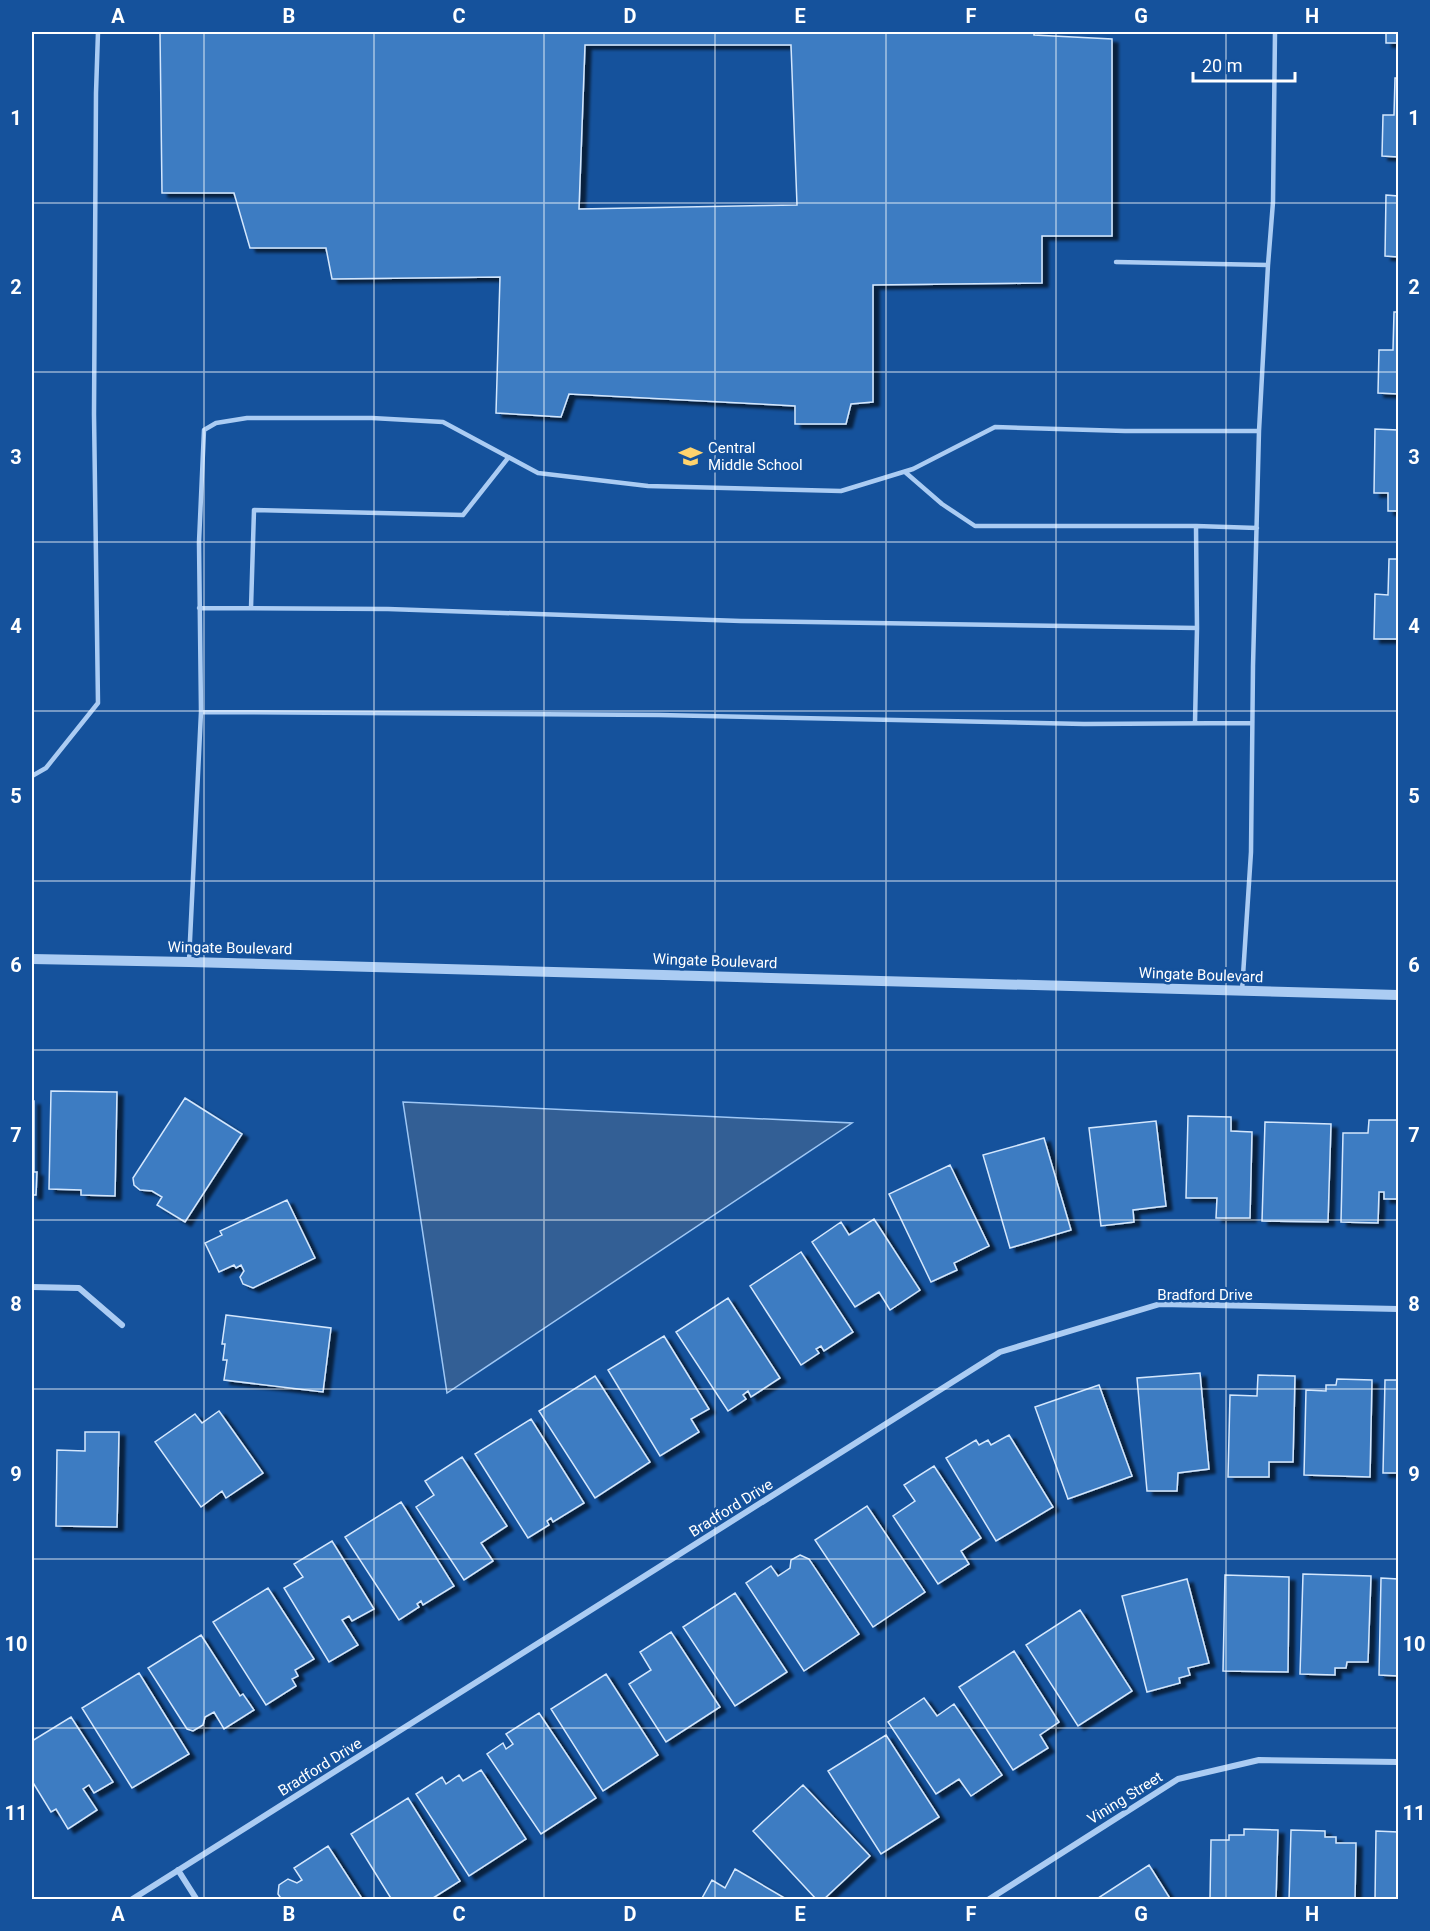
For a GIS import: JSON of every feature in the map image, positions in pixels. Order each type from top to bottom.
[{"type":"street","name":"Wingate Boulevard","points":[[32,959],[1398,995]]},
{"type":"street","points":[[32,1287],[79,1288],[122,1325]]},
{"type":"street","name":"Bradford Drive","points":[[131,1899],[1000,1352],[1160,1304],[1398,1309]]},
{"type":"street","name":"Vining Street","points":[[988,1899],[1178,1779],[1259,1760],[1398,1762]]},
{"type":"street","points":[[178,1870],[197,1899]]},
{"type":"lane","points":[[32,776],[46,768],[98,703],[94,402],[98,32]]},
{"type":"lane","points":[[1242,991],[1251,852],[1259,431],[1268,265],[1274,202],[1275,32]]},
{"type":"lane","points":[[1116,262],[1268,265]]},
{"type":"lane","points":[[189,962],[201,712],[199,542],[204,430],[216,423],[247,418],[372,418],[443,422],[538,473],[648,486],[841,490],[905,472],[995,427],[1125,431],[1259,431]]},
{"type":"lane","points":[[251,608],[254,510],[463,515],[508,458]]},
{"type":"lane","points":[[905,472],[942,504],[975,526],[1257,528]]},
{"type":"lane","points":[[1195,723],[1196,526]]},
{"type":"lane","points":[[199,608],[388,609],[741,621],[1197,628]]},
{"type":"lane","points":[[201,712],[659,715],[1072,724],[1252,723]]},
{"type":"water","points":[[403,1102],[852,1123],[447,1393]]},
{"type":"building","points":[[160,32],[1034,32],[1034,35],[1112,39],[1112,236],[1042,236],[1042,283],[873,285],[873,402],[851,404],[846,424],[795,424],[795,406],[569,394],[561,417],[496,413],[500,277],[332,279],[326,248],[250,248],[234,193],[162,193]],"holes":[[[585,45],[791,45],[797,205],[579,209]]]},
{"type":"building","points":[[1386,32],[1398,32],[1398,43],[1386,43]]},
{"type":"building","points":[[1395,78],[1398,78],[1398,157],[1382,156],[1383,115],[1394,115]]},
{"type":"building","points":[[1386,195],[1398,196],[1398,257],[1385,256]]},
{"type":"building","points":[[1394,312],[1398,312],[1398,394],[1378,393],[1379,350],[1393,350]]},
{"type":"building","points":[[1375,429],[1398,430],[1398,511],[1388,511],[1388,493],[1374,493]]},
{"type":"building","points":[[1389,559],[1398,559],[1398,639],[1374,639],[1375,594],[1388,595]]},
{"type":"building","points":[[51,1091],[117,1092],[115,1196],[81,1195],[81,1190],[49,1189]]},
{"type":"building","points":[[185,1098],[242,1134],[185,1222],[157,1205],[162,1197],[152,1191],[140,1190],[134,1185],[133,1178]]},
{"type":"building","points":[[32,1101],[34,1101],[36,1195],[32,1195]]},
{"type":"building","points":[[1188,1116],[1231,1117],[1231,1131],[1252,1132],[1250,1218],[1216,1218],[1217,1198],[1186,1198]]},
{"type":"building","points":[[1369,1120],[1398,1120],[1398,1199],[1384,1199],[1384,1192],[1379,1192],[1378,1223],[1341,1222],[1343,1133],[1368,1133]]},
{"type":"building","points":[[1156,1121],[1166,1206],[1133,1210],[1134,1222],[1101,1226],[1089,1128]]},
{"type":"building","points":[[1265,1122],[1331,1124],[1328,1222],[1262,1221]]},
{"type":"building","points":[[1044,1138],[1071,1230],[1010,1248],[983,1155]]},
{"type":"building","points":[[950,1165],[989,1246],[954,1263],[957,1270],[931,1282],[889,1194]]},
{"type":"building","points":[[287,1200],[315,1258],[253,1288],[243,1284],[240,1277],[244,1271],[241,1265],[236,1268],[234,1265],[219,1272],[205,1243],[222,1235],[220,1231]]},
{"type":"building","points":[[874,1219],[920,1290],[890,1310],[879,1292],[855,1307],[812,1242],[841,1222],[849,1235]]},
{"type":"building","points":[[801,1252],[853,1332],[824,1351],[821,1346],[816,1349],[819,1353],[801,1365],[750,1286]]},
{"type":"building","points":[[728,1298],[780,1378],[751,1397],[748,1391],[743,1395],[746,1399],[728,1411],[676,1332]]},
{"type":"building","points":[[226,1315],[331,1328],[323,1392],[224,1380],[227,1360],[223,1360],[225,1344],[222,1344]]},
{"type":"building","points":[[664,1336],[709,1409],[691,1419],[699,1432],[660,1456],[608,1370]]},
{"type":"building","points":[[1200,1373],[1209,1469],[1178,1473],[1177,1491],[1147,1491],[1137,1378]]},
{"type":"building","points":[[1258,1375],[1295,1376],[1293,1462],[1269,1462],[1269,1477],[1228,1477],[1230,1395],[1257,1396]]},
{"type":"building","points":[[595,1376],[650,1462],[595,1498],[539,1411]]},
{"type":"building","points":[[1337,1379],[1372,1380],[1370,1477],[1304,1475],[1306,1390],[1326,1391],[1326,1385],[1336,1385]]},
{"type":"building","points":[[1385,1380],[1398,1380],[1398,1473],[1383,1473]]},
{"type":"building","points":[[1099,1385],[1132,1476],[1068,1499],[1035,1407]]},
{"type":"building","points":[[219,1411],[263,1473],[226,1498],[222,1491],[201,1507],[155,1442],[195,1414],[202,1423]]},
{"type":"building","points":[[531,1419],[584,1503],[553,1522],[551,1518],[547,1521],[549,1525],[528,1538],[475,1454]]},
{"type":"building","points":[[85,1432],[119,1432],[117,1527],[56,1526],[57,1450],[85,1451]]},
{"type":"building","points":[[1009,1435],[1053,1507],[996,1541],[946,1458],[976,1440],[979,1445],[988,1440],[991,1445]]},
{"type":"building","points":[[462,1457],[507,1526],[481,1543],[493,1561],[464,1580],[416,1507],[434,1495],[425,1481]]},
{"type":"building","points":[[934,1466],[981,1538],[961,1551],[969,1564],[938,1584],[893,1516],[915,1501],[904,1485]]},
{"type":"building","points":[[401,1502],[454,1586],[423,1605],[421,1601],[417,1604],[419,1607],[399,1620],[345,1537]]},
{"type":"building","points":[[867,1506],[925,1592],[873,1627],[815,1540]]},
{"type":"building","points":[[332,1541],[374,1609],[352,1621],[349,1616],[342,1620],[358,1645],[329,1662],[284,1588],[303,1577],[294,1564]]},
{"type":"building","points":[[800,1555],[809,1559],[859,1634],[804,1671],[746,1583],[771,1566],[778,1576],[790,1568],[791,1560]]},
{"type":"building","points":[[1303,1574],[1371,1576],[1368,1662],[1347,1662],[1346,1668],[1335,1668],[1335,1675],[1300,1674]]},
{"type":"building","points":[[1225,1575],[1289,1577],[1288,1672],[1223,1671]]},
{"type":"building","points":[[1381,1578],[1398,1579],[1398,1676],[1379,1675]]},
{"type":"building","points":[[1187,1579],[1209,1663],[1188,1668],[1190,1675],[1179,1678],[1180,1683],[1147,1692],[1122,1596]]},
{"type":"building","points":[[268,1588],[314,1659],[295,1670],[298,1676],[292,1679],[296,1686],[266,1705],[213,1622]]},
{"type":"building","points":[[735,1593],[787,1672],[735,1706],[683,1627]]},
{"type":"building","points":[[1080,1610],[1132,1691],[1078,1726],[1026,1645]]},
{"type":"building","points":[[671,1632],[720,1707],[666,1742],[629,1684],[651,1670],[640,1652]]},
{"type":"building","points":[[201,1635],[240,1696],[243,1694],[254,1710],[224,1729],[214,1712],[205,1717],[203,1725],[193,1731],[187,1729],[148,1668]]},
{"type":"building","points":[[1014,1651],[1059,1722],[1040,1735],[1048,1748],[1013,1770],[959,1687]]},
{"type":"building","points":[[139,1673],[189,1754],[132,1788],[82,1708]]},
{"type":"building","points":[[606,1674],[658,1755],[603,1791],[551,1709]]},
{"type":"building","points":[[924,1698],[937,1716],[954,1704],[1002,1775],[971,1796],[959,1779],[936,1794],[888,1722]]},
{"type":"building","points":[[539,1713],[596,1798],[541,1834],[487,1754],[503,1743],[506,1749],[513,1744],[506,1734]]},
{"type":"building","points":[[71,1717],[113,1782],[94,1793],[89,1785],[83,1789],[97,1810],[68,1829],[56,1809],[51,1812],[32,1781],[32,1741]]},
{"type":"building","points":[[886,1735],[939,1817],[881,1854],[828,1771]]},
{"type":"building","points":[[481,1770],[526,1839],[469,1876],[416,1794],[442,1777],[446,1784],[459,1775],[463,1781]]},
{"type":"building","points":[[803,1785],[870,1856],[823,1900],[817,1900],[753,1831]]},
{"type":"building","points":[[408,1798],[460,1881],[430,1900],[392,1900],[351,1834]]},
{"type":"building","points":[[1244,1829],[1278,1830],[1276,1900],[1210,1900],[1211,1840],[1229,1840],[1229,1835],[1244,1835]]},
{"type":"building","points":[[1291,1830],[1325,1831],[1325,1837],[1336,1837],[1336,1843],[1356,1843],[1355,1900],[1289,1900]]},
{"type":"building","points":[[1376,1831],[1398,1832],[1398,1900],[1375,1900]]},
{"type":"building","points":[[328,1846],[363,1900],[282,1900],[278,1894],[279,1885],[288,1879],[297,1883],[302,1880],[294,1868]]},
{"type":"building","points":[[1149,1865],[1171,1900],[1095,1900]]},
{"type":"building","points":[[735,1869],[788,1900],[701,1900],[712,1880],[725,1888]]},
{"type":"place","name":"Central Middle School","points":[[690,457]]}]
